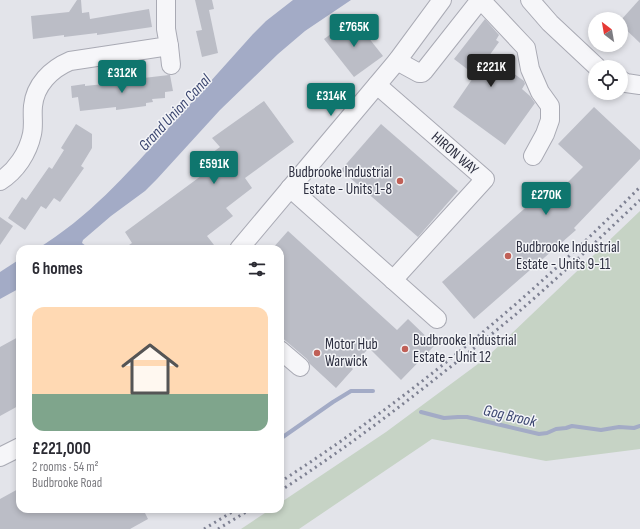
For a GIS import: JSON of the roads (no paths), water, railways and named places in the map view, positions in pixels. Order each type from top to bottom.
[{"type":"street","points":[[166,0],[166,29],[172,65]]},
{"type":"street","points":[[242,245],[397,61],[442,0]]},
{"type":"street","points":[[397,61],[419,73],[422,73],[481,0],[526,48],[530,69],[540,92],[550,106],[550,120],[545,134],[533,156]]},
{"type":"street","points":[[530,0],[550,23],[590,60]]},
{"type":"street","points":[[0,181],[11,172],[26,153],[30,144],[32,132],[33,105],[35,97],[42,82],[51,72],[70,61],[168,46]]},
{"type":"street","points":[[628,83],[640,85]]},
{"type":"street","name":"HIRON WAY","points":[[377,85],[485,179],[393,280]]},
{"type":"street","points":[[290,188],[437,319]]},
{"type":"street","points":[[284,353],[300,367]]},
{"type":"street","points":[[0,457],[16,449]]},
{"type":"water","points":[[293,0],[351,0],[305,31],[278,54],[220,110],[145,191],[111,216],[83,240],[82,243],[85,245],[43,245],[73,224],[106,195],[266,21]]},
{"type":"water","points":[[16,262],[16,290],[0,299],[0,272]]},
{"type":"waterway","name":"Gog Brook","points":[[284,436],[351,391],[373,391]]},
{"type":"waterway","name":"Gog Brook","points":[[421,412],[444,418],[467,417],[539,434],[572,426],[601,430],[619,427],[634,428],[640,426]]},
{"type":"railway","points":[[284,479],[376,416],[468,344],[557,267],[640,187]]},
{"type":"railway","points":[[284,488],[384,418],[498,329],[563,273],[640,200]]},
{"type":"railway","points":[[204,529],[230,513]]},
{"type":"railway","points":[[218,529],[244,513]]},
{"type":"place","name":"Budbrooke Industrial Estate - Units 1-8","points":[[400,181]]},
{"type":"place","name":"Budbrooke Industrial Estate - Units 9-11","points":[[508,256]]},
{"type":"place","name":"Budbrooke Industrial Estate - Unit 12","points":[[405,349]]},
{"type":"place","name":"Motor Hub Warwick","points":[[317,353]]},
{"type":"water label","name":"Grand Union Canal","points":[[174,112]]}]
